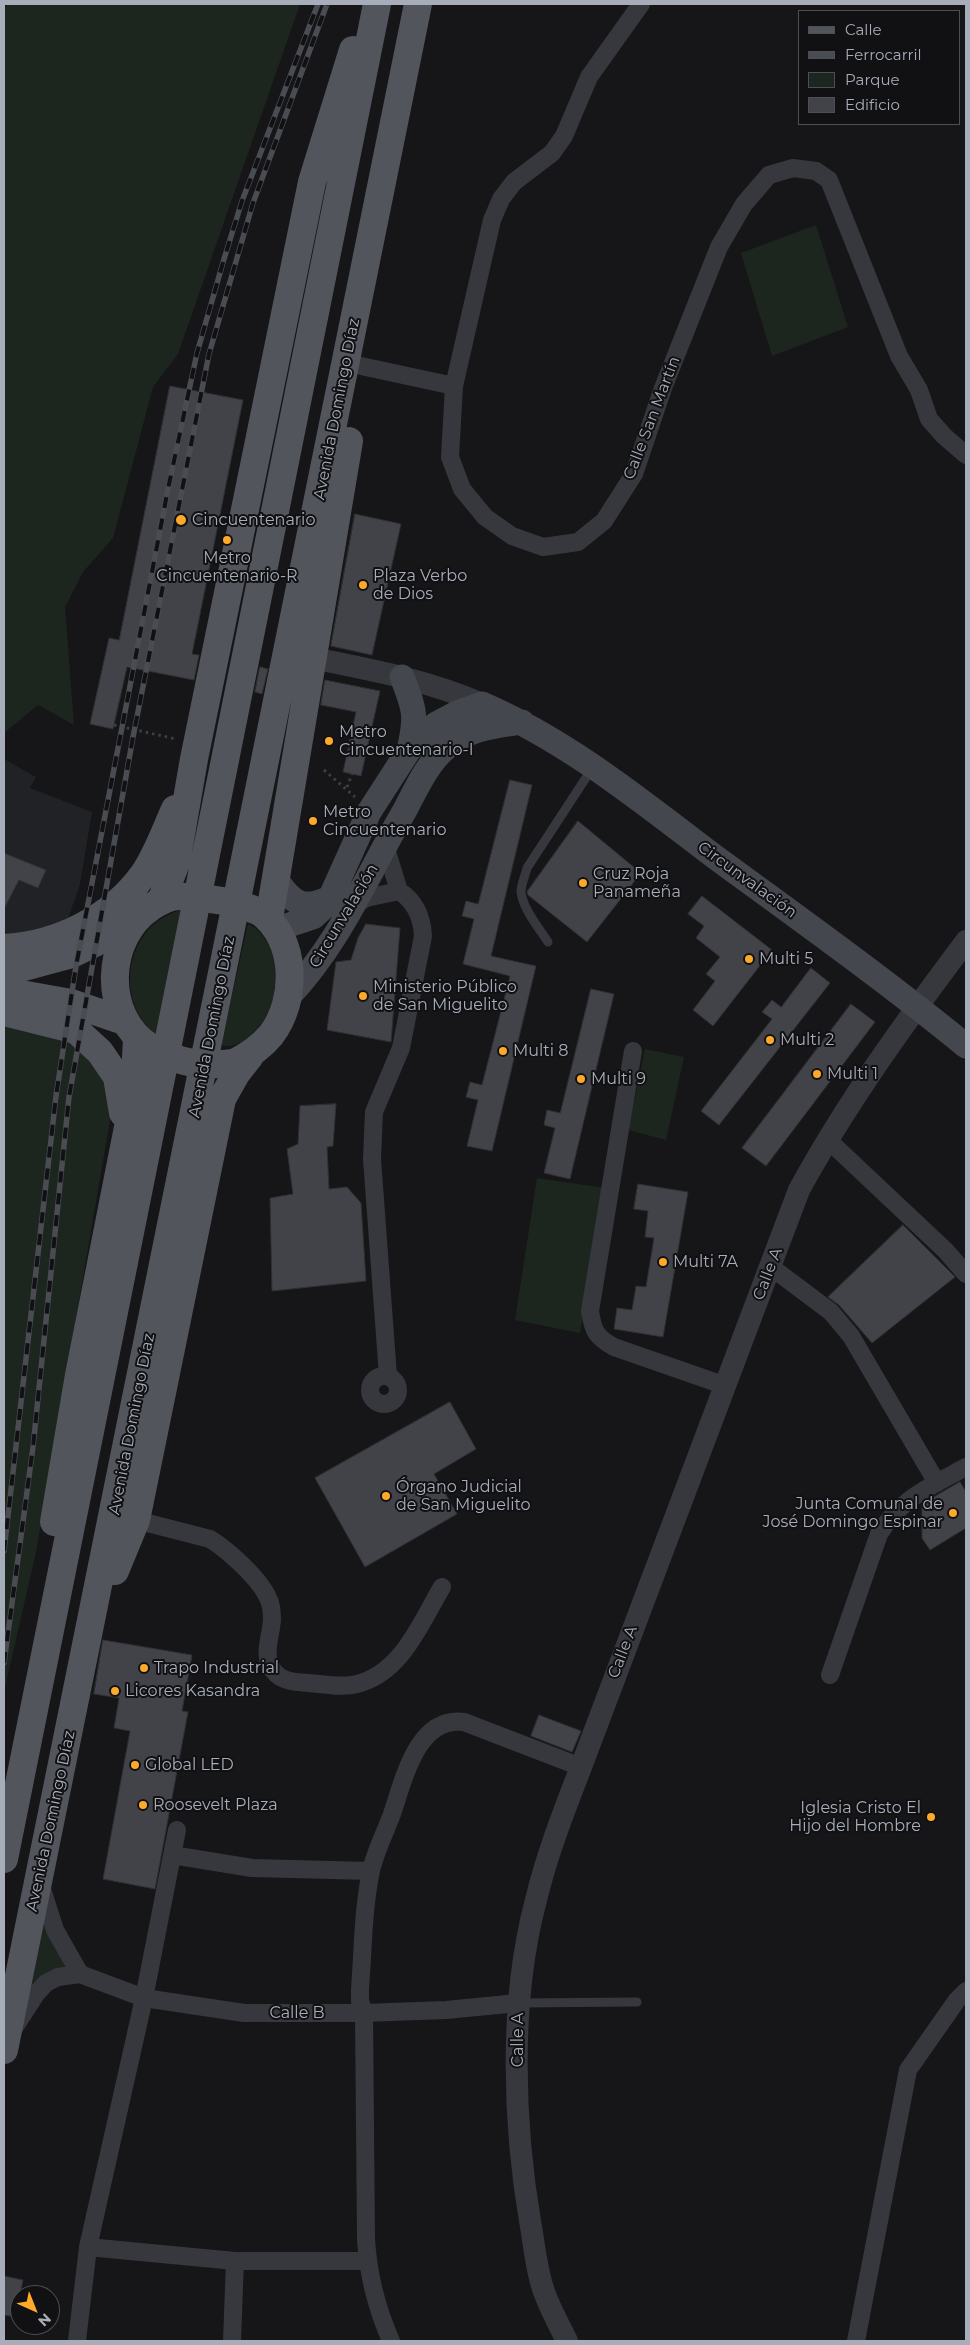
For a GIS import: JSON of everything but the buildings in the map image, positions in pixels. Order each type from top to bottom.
[{"type":"main road","points":[[161,901],[176,863],[196,751],[312,182],[336,100],[369,4]]},
{"type":"main road","points":[[4,1858],[377,4]]},
{"type":"main road","name":"Avenida Domingo Díaz","points":[[5,2045],[90,1633],[418,4]]},
{"type":"main road","points":[[269,920],[394,171],[413,32]]},
{"type":"main road","points":[[402,677],[414,707],[415,726],[409,750]]},
{"type":"main road","name":"Circunvalación","points":[[288,997],[307,978],[343,901],[369,812],[409,750],[436,724],[457,713],[482,704],[522,722],[554,740],[593,767],[917,1006],[966,1046]]},
{"type":"main road","name":"Circunvalación","points":[[269,920],[313,917],[322,909],[343,901],[385,845],[424,776],[445,748],[463,735],[485,727],[522,722]]},
{"type":"main road","points":[[4,948],[48,941],[76,930],[102,914],[125,896],[143,874],[158,849],[196,751]]},
{"type":"main road","points":[[276,879],[288,896],[298,903],[314,904],[343,901]]},
{"type":"main road","points":[[33,1718],[38,1612],[79,1375],[123,1144],[134,1097],[137,1036],[116,998],[114,973],[119,948],[130,926],[141,914],[161,901],[175,896],[190,896],[236,903],[269,920],[288,957],[290,977],[288,997],[282,1017],[271,1035],[242,1060],[222,1099],[136,1520],[90,1633]]},
{"type":"main road","points":[[4,969],[13,970],[72,954],[130,926]]},
{"type":"main road","points":[[4,991],[71,1003],[137,1036],[169,1057],[190,1064],[212,1066],[242,1060]]},
{"type":"main road","points":[[4,1012],[76,1030],[100,1052],[117,1077],[123,1104],[123,1144]]},
{"type":"street","name":"Calle San Martín","points":[[641,4],[589,77],[564,136],[552,153],[514,182],[501,199],[492,220],[454,386],[450,457],[462,489],[485,517],[512,536],[543,547],[578,542],[604,521],[634,474],[663,388],[716,256],[744,204],[769,175],[793,168],[816,171],[829,180],[899,356],[919,390],[929,419],[944,436],[966,455]]},
{"type":"street","points":[[361,366],[454,386]]},
{"type":"street","name":"Circunvalación","points":[[314,658],[402,677],[453,691],[482,704]]},
{"type":"street","points":[[385,845],[398,891]]},
{"type":"street","points":[[343,901],[398,891],[408,896],[423,923],[423,936],[401,1048],[374,1112],[372,1159],[388,1376]]},
{"type":"street","name":"Calle A","points":[[568,2341],[546,2296],[536,2259],[526,2199],[519,2136],[518,2003],[523,1960],[536,1900],[558,1828],[580,1767],[799,1190],[827,1139],[917,1006],[966,941]]},
{"type":"street","points":[[633,1051],[590,1311],[592,1328],[601,1340],[614,1347],[726,1386]]},
{"type":"street","points":[[827,1139],[946,1250],[966,1274]]},
{"type":"street","points":[[771,1267],[832,1312],[851,1336],[937,1483]]},
{"type":"street","points":[[830,1675],[879,1534],[889,1517],[901,1504],[966,1467]]},
{"type":"street","points":[[136,1520],[210,1539],[220,1545],[257,1582],[269,1599],[272,1609],[268,1658],[274,1672],[287,1682],[357,1684],[382,1672],[401,1655],[442,1587]]},
{"type":"street","points":[[391,2341],[372,2286],[367,2262],[364,2166],[364,2013],[360,2001],[360,1989],[371,1871],[414,1752],[430,1732],[451,1720],[464,1722],[580,1767]]},
{"type":"street","points":[[77,2341],[88,2247],[144,1998],[177,1830]]},
{"type":"street","points":[[172,1855],[252,1868],[371,1871]]},
{"type":"street","points":[[5,2045],[36,1994],[46,1983],[58,1977],[80,1974],[55,1930],[39,1882]]},
{"type":"street","name":"Calle B","points":[[80,1974],[144,1998],[244,2013],[364,2013],[446,2010],[518,2003]]},
{"type":"street","points":[[856,2341],[908,2070],[957,2000],[966,1991]]},
{"type":"street","points":[[88,2247],[235,2261],[367,2262]]},
{"type":"street","points":[[232,2341],[235,2261]]},
{"type":"lane","points":[[548,942],[524,902],[521,892],[526,868],[593,767]]},
{"type":"lane","points":[[518,2003],[637,2002]]},
{"type":"path","points":[[114,725],[196,751]]},
{"type":"path","points":[[324,770],[347,787],[352,774]]},
{"type":"shaded area","points":[[4,759],[36,777],[30,788],[92,812],[80,884],[67,922],[4,937]]},
{"type":"green space","points":[[9,4],[300,4],[178,354],[153,387],[113,538],[83,572],[65,607],[74,725],[38,705],[4,733],[4,8]]},
{"type":"green space","points":[[816,225],[848,327],[772,356],[741,253]]},
{"type":"green space","points":[[179,910],[181,911],[157,1033],[154,1033],[136,1010],[130,982],[131,967],[134,953],[140,940],[149,929],[159,920]]},
{"type":"green space","points":[[248,924],[257,929],[264,937],[273,957],[276,979],[274,999],[261,1024],[246,1039],[238,1044],[221,1045]]},
{"type":"green space","points":[[4,1019],[81,1042],[115,1091],[36,1552],[4,1692]]},
{"type":"green space","points":[[645,1049],[684,1057],[666,1140],[628,1130]]},
{"type":"green space","points":[[537,1178],[605,1188],[580,1333],[515,1320]]},
{"type":"green space","points":[[43,1923],[76,1972],[33,1987],[29,1986]]},
{"type":"railway","points":[[4,1551],[56,1096],[76,966],[168,489],[197,353],[224,259],[242,201],[318,4]]},
{"type":"railway","points":[[4,1663],[33,1447],[69,1097],[133,737],[209,354],[253,203],[327,4]]},
{"type":"place","name":"Cincuentenario","points":[[181,520]]},
{"type":"place","name":"Metro Cincuentenario-R","points":[[227,540]]},
{"type":"place","name":"Plaza Verbo de Dios","points":[[363,585]]},
{"type":"place","name":"Metro Cincuentenario-I","points":[[329,741]]},
{"type":"place","name":"Metro Cincuentenario","points":[[313,821]]},
{"type":"place","name":"Cruz Roja Panameña","points":[[583,883]]},
{"type":"place","name":"Multi 5","points":[[749,959]]},
{"type":"place","name":"Ministerio Público de San Miguelito","points":[[363,996]]},
{"type":"place","name":"Multi 2","points":[[770,1040]]},
{"type":"place","name":"Multi 8","points":[[503,1051]]},
{"type":"place","name":"Multi 1","points":[[817,1074]]},
{"type":"place","name":"Multi 9","points":[[581,1079]]},
{"type":"place","name":"Multi 7A","points":[[663,1262]]},
{"type":"place","name":"Órgano Judicial de San Miguelito","points":[[386,1496]]},
{"type":"place","name":"Junta Comunal de José Domingo Espinar","points":[[953,1513]]},
{"type":"place","name":"Trapo Industrial","points":[[144,1668]]},
{"type":"place","name":"Licores Kasandra","points":[[115,1691]]},
{"type":"place","name":"Global LED","points":[[135,1765]]},
{"type":"place","name":"Roosevelt Plaza","points":[[143,1805]]},
{"type":"place","name":"Iglesia Cristo El Hijo del Hombre","points":[[931,1817]]}]
